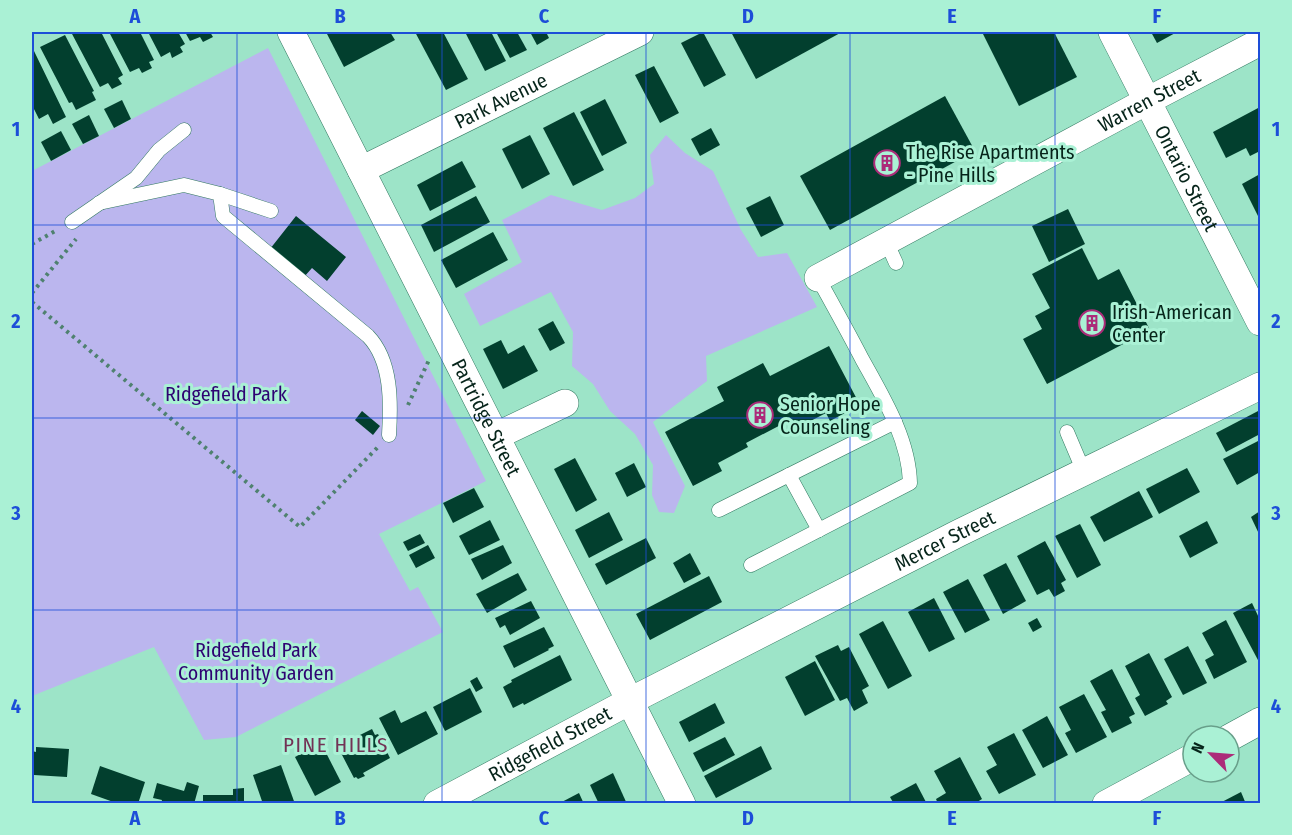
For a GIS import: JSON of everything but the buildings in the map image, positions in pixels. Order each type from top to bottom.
[{"type":"street","name":"Partridge Street","points":[[291,32],[682,804]]},
{"type":"street","name":"Park Avenue","points":[[361,170],[640,32]]},
{"type":"street","name":"Ontario Street","points":[[1112,32],[1260,322]]},
{"type":"street","name":"Warren Street","points":[[818,278],[891,252],[1147,101],[1260,42]]},
{"type":"street","name":"Mercer Street","points":[[630,701],[959,532],[1260,386]]},
{"type":"street","points":[[496,436],[565,403]]},
{"type":"street","name":"Ridgefield Street","points":[[437,804],[630,701]]},
{"type":"street","points":[[1241,731],[1260,721]]},
{"type":"street","points":[[1106,804],[1181,763]]},
{"type":"lane","points":[[146,193],[132,187],[136,178],[159,150],[184,130]]},
{"type":"lane","points":[[72,222],[136,178]]},
{"type":"lane","points":[[99,203],[184,185],[271,211]]},
{"type":"lane","points":[[220,194],[223,216],[376,345],[391,397],[389,435]]},
{"type":"lane","points":[[751,565],[910,483],[910,469],[890,410],[818,278]]},
{"type":"lane","points":[[719,510],[895,422]]},
{"type":"lane","points":[[1067,432],[1084,472]]},
{"type":"lane","points":[[789,475],[819,530]]},
{"type":"path","points":[[32,244],[72,222],[82,232],[32,293]]},
{"type":"path","points":[[32,302],[300,527],[389,435],[403,414],[442,330]]},
{"type":"green space","name":"Ridgefield Park","points":[[268,48],[486,481],[379,534],[410,591],[418,587],[443,632],[236,737],[204,740],[154,647],[32,696],[32,171]]},
{"type":"green space","points":[[666,135],[685,153],[713,171],[741,230],[758,257],[787,253],[817,307],[706,356],[707,381],[653,422],[685,486],[674,513],[659,512],[652,495],[653,465],[635,434],[610,411],[593,384],[572,366],[573,332],[551,292],[480,326],[464,294],[522,262],[502,220],[551,195],[602,210],[635,198],[654,184],[650,155]]},
{"type":"place","name":"The Rise Apartments - Pine Hills","points":[[887,163]]},
{"type":"place","name":"Irish-American Center","points":[[1092,323]]},
{"type":"place","name":"Senior Hope Counseling","points":[[760,415]]},
{"type":"district","name":"PINE HILLS","points":[[336,745]]},
{"type":"park label","name":"Ridgefield Park Community Garden","points":[[256,662]]}]
